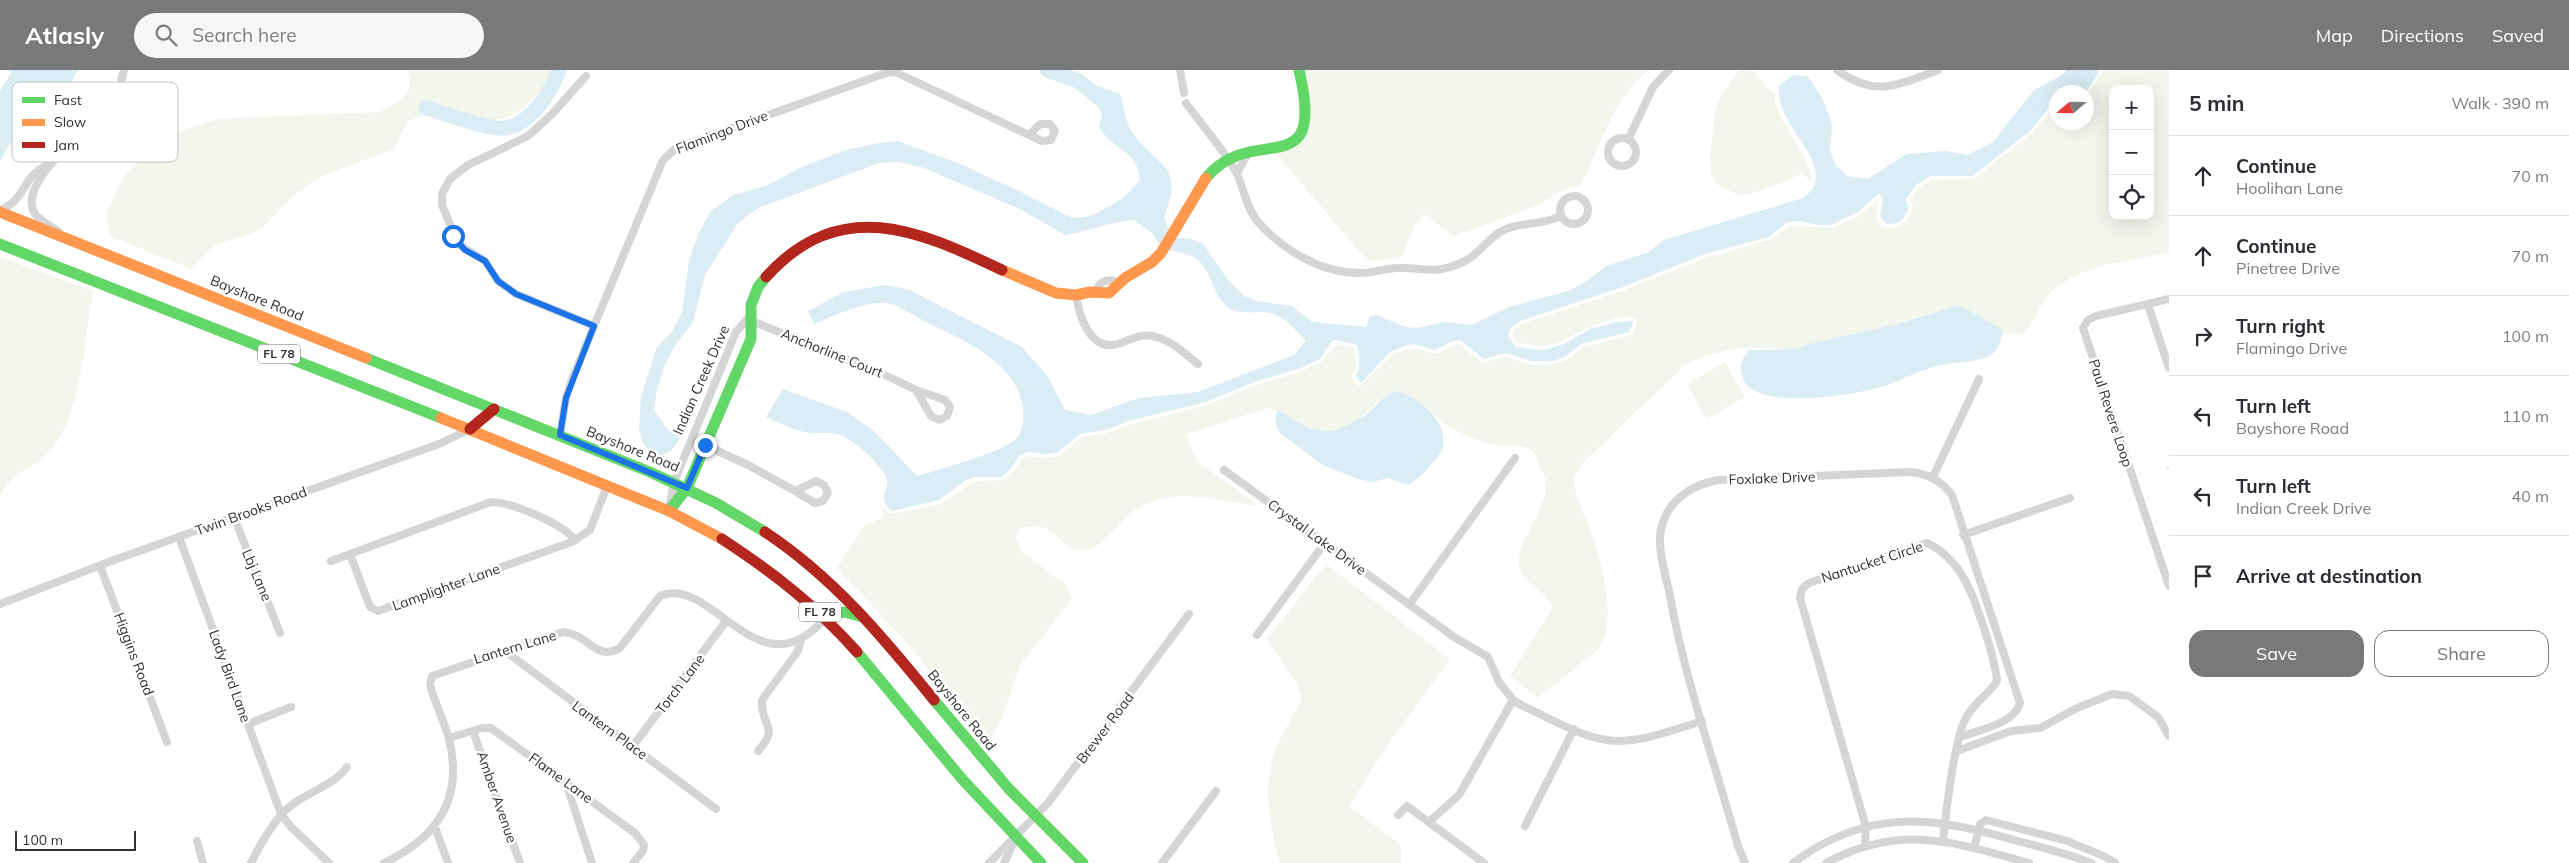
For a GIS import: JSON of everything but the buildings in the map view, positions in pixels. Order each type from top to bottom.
[{"type":"main road","points":[[1229,162],[1242,152],[1288,146],[1303,133],[1306,116],[1299,70]]},
{"type":"main road","name":"Indian Creek Drive","points":[[669,511],[687,488],[750,339],[747,319],[752,296],[770,273],[791,254],[825,236],[869,226],[894,227],[918,232],[953,246],[1041,288],[1060,294],[1076,295],[1095,292],[1109,294],[1115,290],[1118,282],[1154,260],[1162,252],[1206,178],[1219,166],[1229,162]]},
{"type":"main road","name":"Bayshore Road","points":[[0,211],[560,435],[674,482],[738,514],[798,554],[868,619],[968,742],[1035,817],[1083,863]]},
{"type":"main road","name":"FL 78","points":[[0,244],[470,429],[669,511],[746,553],[826,617],[868,664],[962,779],[1015,838],[1041,863]]},
{"type":"main road","points":[[470,429],[494,409]]},
{"type":"main road","points":[[826,617],[839,611],[850,611],[868,619]]},
{"type":"street","points":[[1180,70],[1184,93]]},
{"type":"street","points":[[1628,140],[1653,87],[1669,70]]},
{"type":"street","points":[[1837,70],[1860,85],[1878,88],[1938,70]]},
{"type":"street","name":"Flamingo Drive","points":[[560,435],[566,398],[594,326],[663,160],[676,148],[886,73],[895,72],[1029,135]]},
{"type":"street","points":[[586,76],[552,114],[528,136],[468,165],[450,179],[442,194],[442,205],[458,244],[485,261],[498,281],[516,294],[594,326]]},
{"type":"street","points":[[1186,103],[1237,174],[1252,212],[1271,235],[1292,252],[1327,268],[1344,272],[1371,272],[1399,268],[1427,271],[1447,268],[1464,262],[1493,235],[1505,229],[1519,224],[1548,221],[1561,216]]},
{"type":"street","points":[[1237,174],[1250,150]]},
{"type":"street","points":[[0,211],[14,204],[34,173],[52,162]]},
{"type":"street","points":[[48,166],[33,195],[33,209],[36,215],[66,237]]},
{"type":"street","points":[[1076,295],[1083,321],[1092,337],[1099,343],[1108,346],[1136,337],[1154,336],[1171,344],[1198,364]]},
{"type":"street","name":"Paul Revere Loop","points":[[2169,299],[2096,316],[2088,320],[2083,328],[2169,586]]},
{"type":"street","points":[[2148,305],[2169,368]]},
{"type":"street","name":"Anchorline Court","points":[[747,319],[885,375],[916,390],[945,400],[950,407],[947,416],[939,420],[931,416],[916,390]]},
{"type":"street","name":"Indian Creek Drive","points":[[669,511],[674,482],[736,332],[747,319]]},
{"type":"street","points":[[1960,737],[2009,718],[2017,712],[2020,703],[1952,495],[1933,477],[1979,379]]},
{"type":"street","name":"Twin Brooks Road","points":[[0,604],[179,537],[439,444],[470,429]]},
{"type":"street","points":[[692,439],[748,465],[795,491]]},
{"type":"street","points":[[1409,605],[1515,458]]},
{"type":"street","name":"Crystal Lake Drive","points":[[1224,470],[1409,605],[1460,641],[1488,657],[1499,682],[1513,700],[1574,729],[1600,738],[1626,741],[1702,721]]},
{"type":"street","name":"Foxlake Drive","points":[[1745,863],[1738,846],[1673,618],[1660,552],[1661,529],[1665,518],[1678,498],[1696,486],[1718,480],[1911,472],[1933,477]]},
{"type":"street","name":"Lamplighter Lane","points":[[350,554],[370,606],[378,611],[575,540],[590,530],[607,486]]},
{"type":"street","points":[[1964,535],[2070,498]]},
{"type":"street","points":[[331,561],[491,502],[509,505],[561,528],[575,540]]},
{"type":"street","name":"Lbj Lane","points":[[234,517],[280,633]]},
{"type":"street","name":"Lady Bird Lane","points":[[179,537],[281,814]]},
{"type":"street","name":"Nantucket Circle","points":[[1865,847],[1866,827],[1800,598],[1802,589],[1809,583],[1927,543],[1936,547],[1964,579],[1996,670],[1997,681],[1967,716],[1957,751],[1943,840]]},
{"type":"street","points":[[1257,635],[1324,544]]},
{"type":"street","name":"Higgins Road","points":[[100,566],[167,742]]},
{"type":"street","name":"Lantern Lane","points":[[384,863],[421,841],[435,827],[444,809],[454,779],[455,769],[449,738],[430,685],[432,676],[563,632],[572,632],[601,652],[611,653],[620,648],[660,596],[668,592],[677,592],[695,600],[726,621],[771,644],[801,639],[819,626],[826,617]]},
{"type":"street","name":"Brewer Road","points":[[989,863],[1035,817],[1119,710],[1189,614]]},
{"type":"street","name":"Torch Lane","points":[[633,746],[726,621]]},
{"type":"street","points":[[758,751],[769,740],[770,731],[761,710],[762,700],[798,651],[801,639]]},
{"type":"street","name":"Lantern Place","points":[[505,651],[716,809]]},
{"type":"street","points":[[1957,751],[2011,731],[2040,728],[2077,708],[2112,694],[2130,696],[2158,717],[2169,736]]},
{"type":"street","points":[[1429,822],[1459,795],[1513,700]]},
{"type":"street","points":[[248,724],[291,707]]},
{"type":"street","name":"Flame Lane","points":[[449,738],[473,730],[491,728],[642,839],[643,851],[633,863]]},
{"type":"street","points":[[1526,826],[1574,729]]},
{"type":"street","name":"Amber Avenue","points":[[473,730],[520,863]]},
{"type":"street","points":[[251,863],[281,814],[316,790],[338,779],[347,767]]},
{"type":"street","points":[[566,783],[592,863]]},
{"type":"street","points":[[1162,863],[1216,791]]},
{"type":"street","points":[[1398,815],[1407,806],[1484,863]]},
{"type":"street","points":[[281,814],[291,827],[330,863]]},
{"type":"street","points":[[1793,863],[1822,844],[1866,827],[1908,820],[1945,822],[2091,863]]},
{"type":"street","points":[[1974,848],[1981,822],[1986,820],[2068,841],[2080,848],[2104,855],[2115,863]]},
{"type":"street","points":[[435,827],[448,863]]},
{"type":"street","points":[[1004,863],[1015,838]]},
{"type":"street","points":[[1826,863],[1865,847],[1910,839],[1943,840],[2029,863]]},
{"type":"street","points":[[197,841],[203,863]]},
{"type":"shaded area","points":[[8,70],[78,70],[71,82],[12,82],[12,141],[0,162],[0,91],[11,73]]},
{"type":"shaded area","points":[[407,70],[554,70],[535,98],[526,106],[507,117],[485,120],[470,117],[447,107],[408,121],[394,149],[324,175],[295,194],[263,227],[254,233],[217,244],[192,269],[110,236],[107,213],[130,169],[137,162],[178,162],[178,134],[218,119],[379,112],[404,98],[409,89],[410,77]]},
{"type":"shaded area","points":[[1296,70],[1650,70],[1637,80],[1626,93],[1580,186],[1566,188],[1538,205],[1453,236],[1424,214],[1415,224],[1401,258],[1367,261],[1271,147],[1292,139],[1303,124]]},
{"type":"shaded area","points":[[1742,70],[1754,71],[1768,89],[1775,93],[1779,113],[1804,157],[1812,181],[1802,174],[1754,193],[1738,195],[1718,185],[1711,175],[1710,155],[1715,112],[1719,98],[1738,72]]},
{"type":"shaded area","points":[[2066,70],[2100,70],[2091,85],[2049,85],[2049,108],[2029,132],[1972,176],[1931,176],[1916,185],[1905,200],[1909,207],[1901,221],[1886,224],[1880,216],[1883,200],[1879,193],[1858,212],[1831,225],[1818,225],[1801,221],[1788,222],[1769,237],[1705,254],[1623,287],[1520,321],[1511,328],[1508,336],[1516,347],[1543,350],[1564,344],[1591,329],[1617,322],[1634,321],[1629,332],[1581,344],[1566,356],[1554,361],[1531,361],[1506,353],[1484,359],[1460,340],[1452,341],[1435,350],[1414,344],[1390,352],[1361,383],[1356,376],[1360,361],[1357,345],[1336,340],[1332,341],[1320,359],[1298,369],[1254,382],[1206,402],[1128,421],[1106,430],[1080,434],[1058,452],[1046,454],[1028,452],[1019,456],[1009,471],[1002,477],[974,477],[966,480],[939,500],[892,511],[884,501],[887,478],[870,456],[856,444],[837,434],[804,432],[766,417],[783,389],[847,412],[875,432],[917,476],[970,460],[1009,444],[1016,439],[1022,429],[1023,410],[1019,393],[1011,378],[1000,365],[971,344],[895,305],[876,303],[867,305],[814,324],[808,311],[844,292],[885,285],[907,289],[1022,347],[1048,377],[1065,410],[1091,415],[1139,398],[1198,392],[1294,355],[1306,341],[1290,324],[1276,315],[1265,312],[1238,312],[1229,308],[1218,296],[1207,273],[1198,260],[1188,255],[1161,248],[1153,234],[1134,220],[1065,235],[1020,209],[924,168],[899,162],[879,163],[758,208],[738,223],[705,275],[693,322],[674,347],[664,367],[657,389],[654,410],[669,431],[680,438],[671,451],[657,457],[644,445],[639,431],[641,396],[657,347],[672,332],[682,312],[689,260],[698,235],[710,212],[733,195],[766,186],[802,167],[843,151],[873,144],[898,141],[960,164],[1072,218],[1091,216],[1123,198],[1140,180],[1135,162],[1104,135],[1099,127],[1102,114],[1090,89],[1098,86],[1120,94],[1130,130],[1166,169],[1170,177],[1172,187],[1164,218],[1168,228],[1178,238],[1191,239],[1203,244],[1228,280],[1244,296],[1256,301],[1292,306],[1312,322],[1366,327],[1370,316],[1377,315],[1405,327],[1417,328],[1445,322],[1472,325],[1509,307],[1568,291],[1587,281],[1606,266],[1647,253],[1664,240],[1803,198],[1809,193],[1815,183],[1816,171],[1806,148],[1784,112],[1780,100],[1779,86],[1793,75],[1808,76],[1822,98],[1832,124],[1830,151],[1835,164],[1847,176],[1867,179],[1907,154],[1946,151],[1967,155],[1993,142],[2034,90],[2062,75]]},
{"type":"shaded area","points":[[2104,70],[2169,70],[2169,253],[2122,261],[2076,276],[2050,294],[2030,326],[2021,335],[2007,333],[1971,311],[1957,306],[1894,325],[1805,345],[1799,349],[1738,348],[1704,356],[1685,365],[1583,463],[1575,476],[1574,486],[1577,497],[1598,553],[1606,588],[1607,622],[1604,637],[1598,650],[1538,698],[1510,676],[1552,608],[1546,597],[1525,578],[1519,567],[1521,547],[1542,504],[1545,493],[1545,478],[1536,456],[1528,448],[1498,445],[1458,432],[1432,414],[1425,406],[1378,401],[1365,415],[1356,421],[1339,430],[1329,432],[1319,432],[1310,429],[1280,412],[1268,408],[1186,434],[1197,461],[1259,506],[1210,498],[1177,496],[1161,499],[1146,503],[1132,512],[1104,541],[1083,550],[1068,546],[1049,530],[1042,527],[1032,526],[1019,529],[1016,536],[1021,551],[1066,585],[1072,599],[1020,665],[1002,719],[989,741],[913,650],[837,568],[863,527],[884,516],[882,508],[892,514],[940,504],[975,481],[1003,480],[1012,473],[1022,459],[1028,456],[1045,458],[1059,456],[1082,437],[1107,433],[1129,425],[1206,405],[1255,385],[1300,372],[1322,361],[1337,344],[1354,348],[1356,367],[1352,377],[1355,384],[1360,386],[1392,355],[1405,350],[1418,349],[1436,354],[1458,344],[1483,363],[1506,356],[1531,365],[1555,364],[1569,359],[1583,347],[1631,335],[1636,327],[1637,319],[1628,317],[1604,321],[1545,346],[1518,343],[1512,336],[1514,330],[1522,324],[1624,290],[1706,258],[1769,240],[1790,226],[1833,228],[1860,215],[1878,199],[1876,217],[1882,227],[1893,229],[1905,222],[1913,207],[1910,200],[1918,188],[1932,180],[1974,179],[2031,134],[2049,113],[2049,130],[2094,130],[2094,85]]},
{"type":"shaded area","points":[[0,257],[93,291],[77,392],[64,429],[49,453],[13,479],[0,497]]},
{"type":"shaded area","points":[[1957,306],[1971,311],[2004,331],[1997,349],[1990,356],[1983,359],[1945,364],[1874,389],[1818,398],[1780,397],[1763,394],[1750,388],[1743,378],[1742,363],[1749,350],[1799,349],[1805,345],[1894,325]]},
{"type":"shaded area","points":[[1725,362],[1745,397],[1706,419],[1687,384]]},
{"type":"shaded area","points":[[1398,391],[1415,399],[1431,412],[1441,428],[1443,438],[1443,448],[1439,455],[1422,474],[1408,485],[1388,478],[1373,482],[1358,479],[1323,465],[1280,433],[1276,424],[1278,410],[1305,426],[1321,431],[1330,431],[1364,416],[1385,397]]},
{"type":"shaded area","points":[[1326,564],[1450,659],[1389,743],[1349,806],[1401,845],[1401,863],[1280,863],[1276,850],[1269,810],[1268,783],[1270,770],[1279,742],[1302,699],[1297,684],[1267,639]]},
{"type":"waterway","points":[[426,108],[466,121],[497,128],[514,126],[523,121],[539,106],[551,88],[559,70]]},
{"type":"waterway","points":[[1047,70],[1078,81],[1107,104]]},
{"type":"traffic: fast","points":[[1206,178],[1225,162],[1244,153],[1281,146],[1294,141],[1303,129],[1305,106],[1299,70]]},
{"type":"traffic: fast","points":[[0,244],[441,418]]},
{"type":"traffic: fast","points":[[669,511],[687,488],[751,339],[751,305],[758,287],[766,277]]},
{"type":"traffic: fast","points":[[366,358],[650,472],[716,503],[765,532]]},
{"type":"traffic: fast","points":[[826,617],[844,612],[863,617]]},
{"type":"traffic: fast","points":[[857,652],[962,779],[1041,863]]},
{"type":"traffic: fast","points":[[934,700],[1009,789],[1083,863]]},
{"type":"traffic: slow","points":[[1002,270],[1056,293],[1076,295],[1090,292],[1109,293],[1125,278],[1152,262],[1161,253],[1206,178]]},
{"type":"traffic: slow","points":[[0,212],[366,358]]},
{"type":"traffic: slow","points":[[441,418],[669,511],[722,539]]},
{"type":"traffic: jam","points":[[766,277],[794,252],[822,236],[851,228],[880,228],[910,233],[971,255],[1002,270]]},
{"type":"traffic: jam","points":[[470,429],[494,409]]},
{"type":"traffic: jam","points":[[765,532],[813,568],[835,588],[876,631],[934,700]]},
{"type":"traffic: jam","points":[[722,539],[759,564],[810,605],[857,652]]},
{"type":"route","points":[[453,236],[465,250],[485,261],[504,287],[516,294],[594,326],[566,398],[560,435],[687,488],[705,445]]}]
